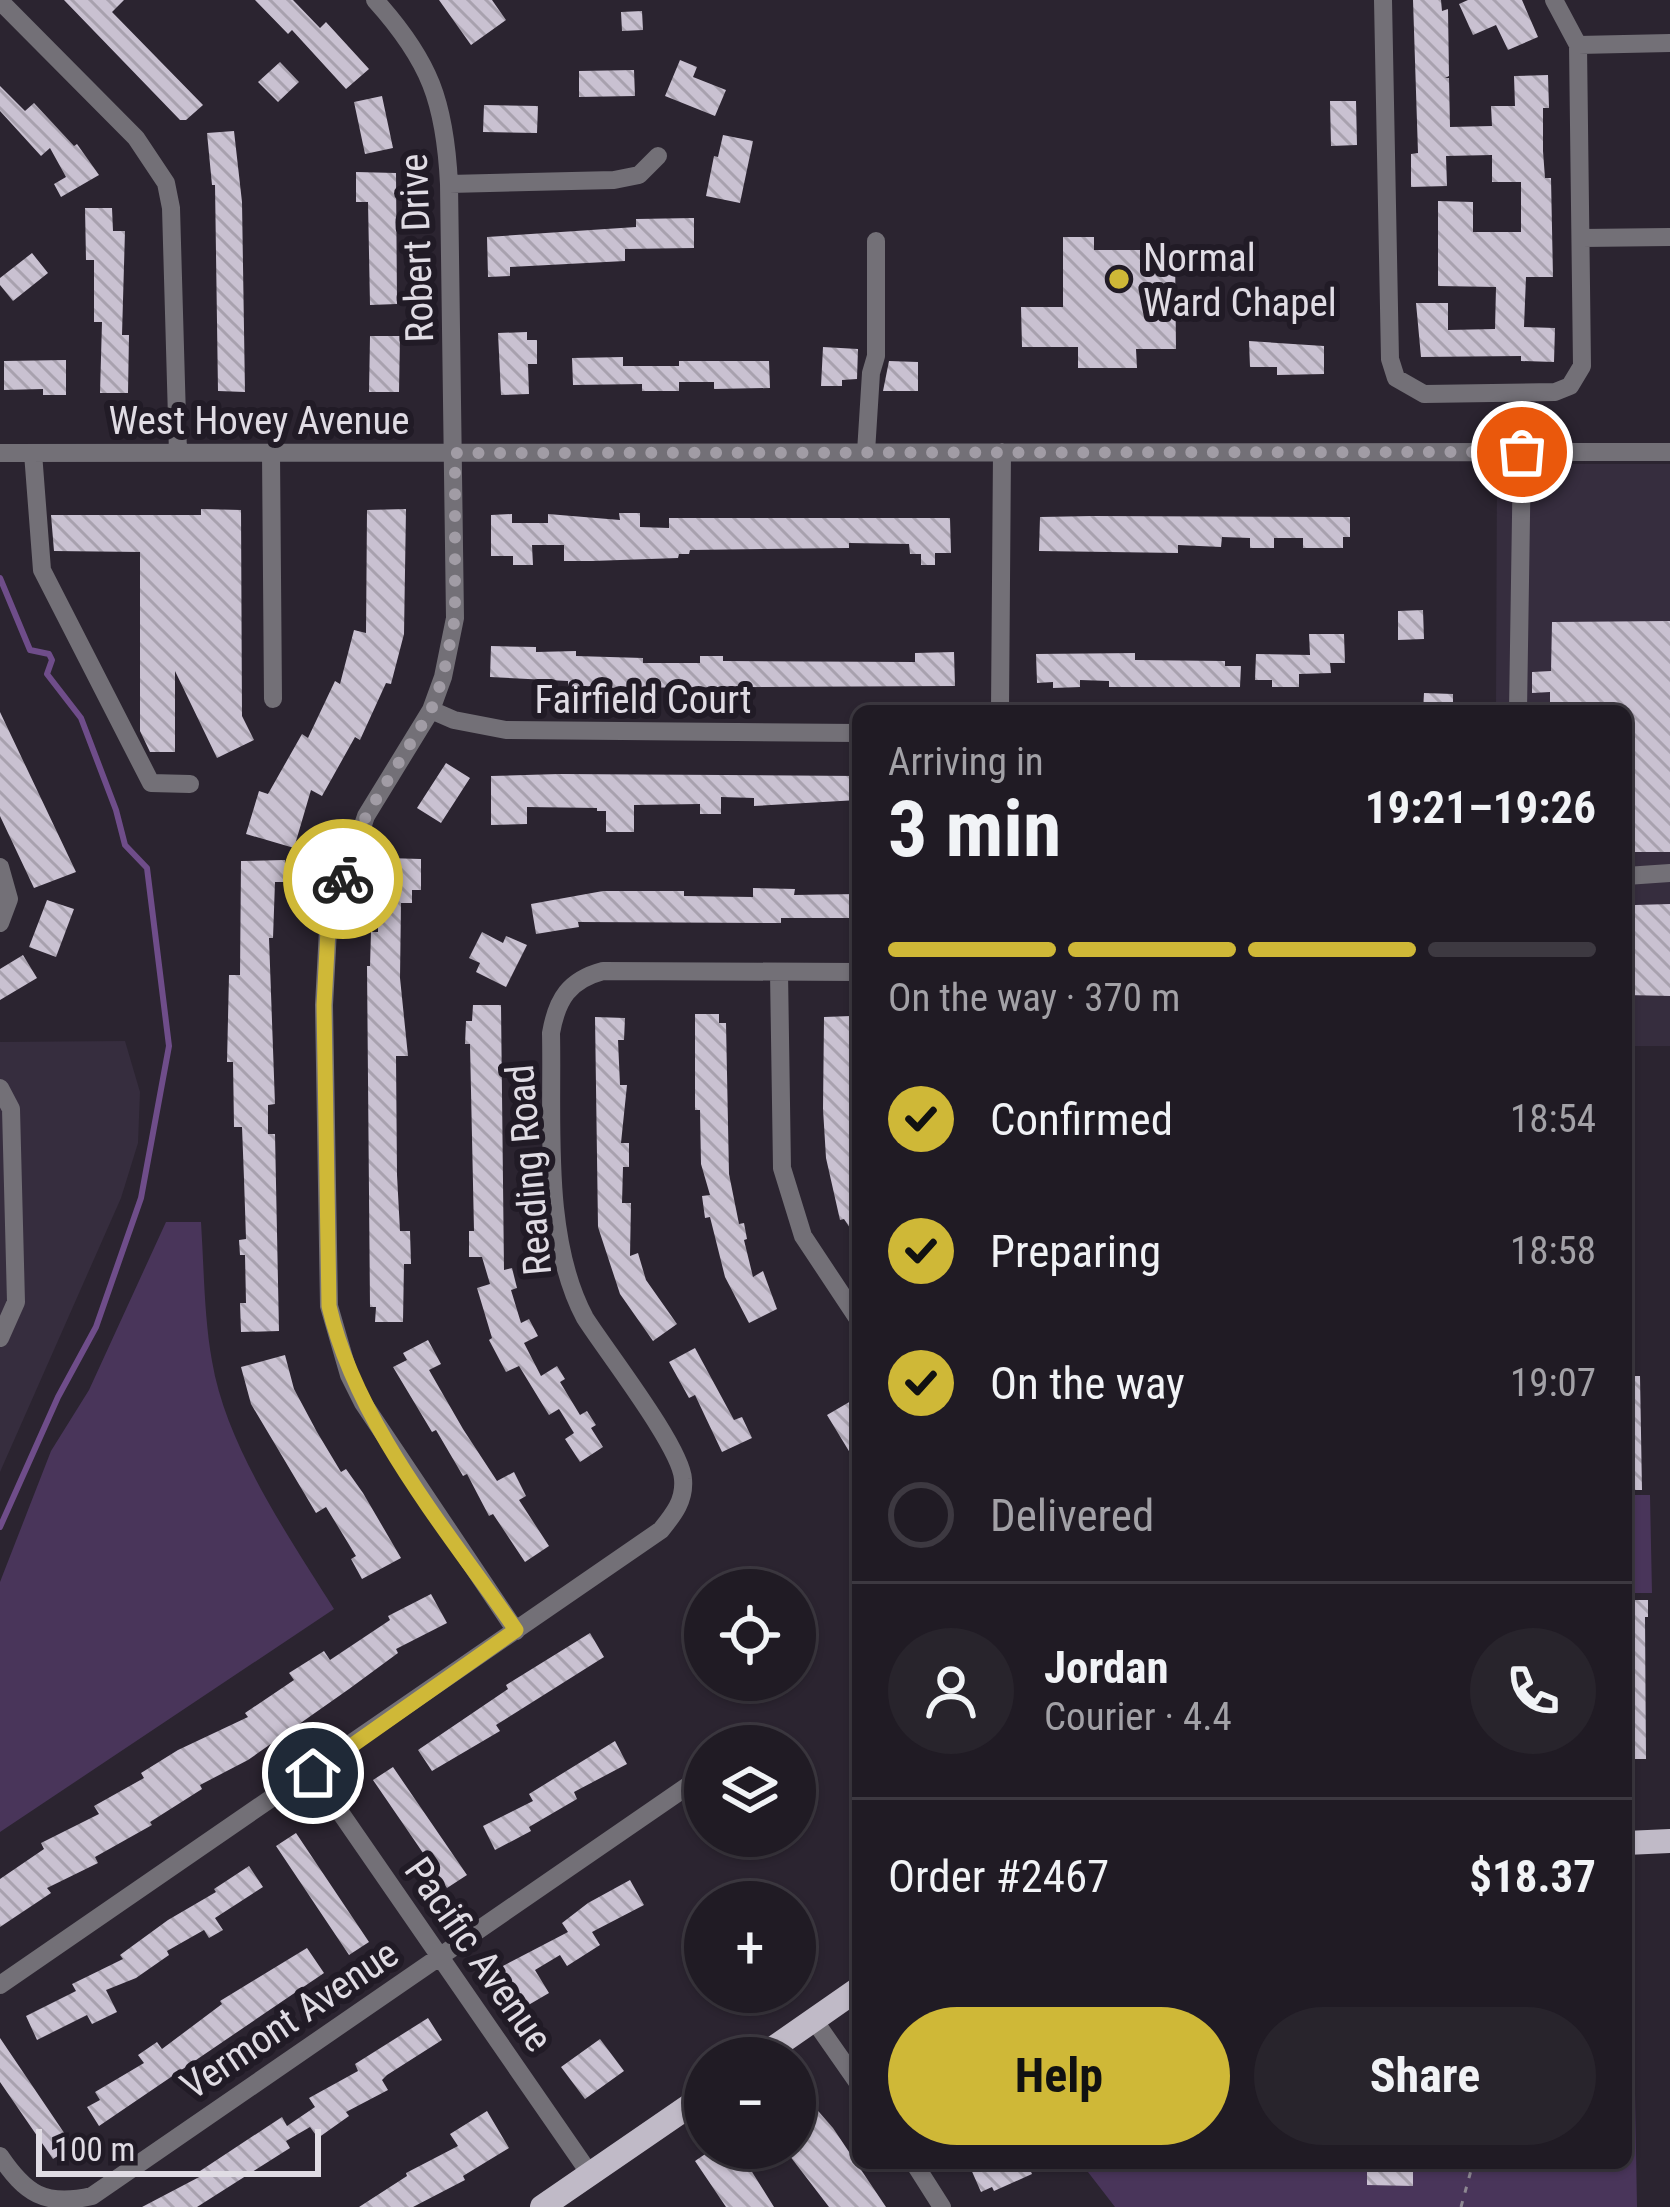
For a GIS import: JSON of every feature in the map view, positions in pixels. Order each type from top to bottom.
[{"type":"main road","points":[[1632,1843],[1670,1841]]},
{"type":"main road","points":[[789,2037],[852,1993]]},
{"type":"main road","points":[[542,2207],[684,2109]]},
{"type":"street","name":"Robert Drive","points":[[375,0],[415,48],[444,118],[455,453],[455,618],[431,710],[366,816],[328,930],[329,1306],[349,1375],[363,1402],[516,1630]]},
{"type":"street","points":[[1383,0],[1390,358],[1396,378],[1424,394],[1555,392],[1570,386],[1582,366],[1578,45],[1555,0]]},
{"type":"street","points":[[0,2],[136,139],[166,183],[171,208],[178,453]]},
{"type":"street","points":[[1578,45],[1670,43]]},
{"type":"street","points":[[449,184],[614,180],[639,175],[658,157]]},
{"type":"street","points":[[1582,238],[1670,237]]},
{"type":"street","points":[[866,452],[876,356],[876,241]]},
{"type":"street","points":[[1000,705],[1002,452]]},
{"type":"street","points":[[1518,705],[1522,452]]},
{"type":"street","name":"West Hovey Avenue","points":[[0,453],[1670,452]]},
{"type":"street","points":[[33,453],[42,570],[151,784],[190,784]]},
{"type":"street","points":[[271,453],[273,699]]},
{"type":"street","name":"Fairfield Court","points":[[431,710],[454,720],[506,730],[852,733]]},
{"type":"street","points":[[0,868],[10,899],[0,922]]},
{"type":"street","points":[[1632,876],[1670,873]]},
{"type":"street","name":"Reading Road","points":[[313,1773],[662,1530],[674,1514],[683,1491],[677,1456],[572,1294],[559,1243],[550,1033],[565,992],[573,983],[603,971],[779,972]]},
{"type":"street","points":[[852,972],[779,972],[782,1168],[803,1236],[852,1309]]},
{"type":"street","points":[[0,1088],[11,1109],[16,1302],[0,1338]]},
{"type":"street","points":[[0,1985],[313,1773]]},
{"type":"street","name":"Pacific Avenue","points":[[313,1773],[590,2174]]},
{"type":"street","points":[[441,1956],[684,1788]]},
{"type":"street","name":"Vermont Avenue","points":[[0,2156],[35,2198],[68,2204],[92,2196],[441,1956]]},
{"type":"street","points":[[814,2020],[852,2074]]},
{"type":"street","points":[[918,2169],[942,2207]]},
{"type":"path","points":[[1461,2207],[1473,2169]]},
{"type":"shaded area","points":[[1497,464],[1670,464],[1670,1046],[1632,1046],[1632,705],[1496,705]]},
{"type":"shaded area","points":[[125,1041],[140,1092],[138,1143],[121,1198],[0,1472],[0,1042]]},
{"type":"shaded area","points":[[166,1222],[201,1222],[207,1327],[219,1393],[261,1490],[334,1609],[0,1832],[0,1582],[51,1451],[89,1390]]},
{"type":"shaded area","points":[[1632,1495],[1650,1495],[1652,1593],[1632,1593]]},
{"type":"shaded area","points":[[1632,1921],[1637,2207],[1115,2207],[1086,2169],[1632,2169]]},
{"type":"building","points":[[64,0],[124,0],[112,12],[203,105],[180,120]]},
{"type":"building","points":[[255,0],[293,0],[320,28],[326,22],[369,69],[346,89],[292,30],[288,34]]},
{"type":"building","points":[[439,0],[492,0],[506,20],[471,45]]},
{"type":"building","points":[[1413,0],[1441,0],[1442,11],[1448,9],[1449,76],[1445,78],[1449,78],[1450,127],[1492,126],[1491,106],[1515,106],[1514,76],[1548,75],[1543,151],[1545,178],[1551,178],[1553,277],[1526,277],[1524,327],[1555,328],[1554,362],[1521,361],[1521,356],[1421,357],[1416,303],[1448,303],[1448,330],[1495,329],[1496,287],[1438,286],[1438,201],[1473,202],[1473,232],[1521,232],[1521,182],[1492,182],[1492,155],[1446,156],[1447,186],[1411,187],[1411,154],[1418,153]]},
{"type":"building","points":[[1522,0],[1538,37],[1508,50],[1496,25],[1473,35],[1459,4]]},
{"type":"building","points":[[642,11],[643,30],[622,31],[621,12]]},
{"type":"building","points":[[680,60],[697,67],[693,77],[726,90],[715,116],[665,96]]},
{"type":"building","points":[[280,62],[299,82],[278,102],[258,82]]},
{"type":"building","points":[[634,70],[635,96],[579,97],[579,71]]},
{"type":"building","points":[[0,86],[25,111],[34,103],[77,144],[99,175],[61,197],[54,184],[66,177],[50,148],[41,156],[0,111]]},
{"type":"building","points":[[382,96],[393,148],[365,154],[354,102]]},
{"type":"building","points":[[1330,101],[1356,101],[1357,145],[1331,146]]},
{"type":"building","points":[[484,105],[538,106],[537,133],[483,132]]},
{"type":"building","points":[[234,131],[242,202],[245,392],[218,391],[215,185],[207,133]]},
{"type":"building","points":[[723,135],[753,141],[740,203],[706,196]]},
{"type":"building","points":[[356,172],[396,173],[397,304],[370,305],[368,202],[356,202]]},
{"type":"building","points":[[85,208],[112,208],[113,231],[125,231],[122,335],[129,335],[128,393],[100,393],[102,322],[94,322],[94,260],[86,260]]},
{"type":"building","points":[[694,218],[694,248],[625,249],[625,261],[510,267],[510,276],[488,277],[487,237],[636,227],[636,219]]},
{"type":"building","name":"Normal Ward Chapel","points":[[1063,237],[1094,237],[1094,250],[1175,250],[1176,349],[1136,349],[1137,368],[1078,368],[1078,347],[1022,347],[1021,307],[1063,307]]},
{"type":"building","points":[[32,253],[48,273],[13,301],[0,278]]},
{"type":"building","points":[[527,332],[527,340],[537,340],[537,364],[528,364],[529,394],[501,395],[498,333]]},
{"type":"building","points":[[370,336],[400,336],[399,392],[369,392]]},
{"type":"building","points":[[1249,341],[1324,346],[1324,374],[1277,375],[1277,367],[1250,367]]},
{"type":"building","points":[[823,347],[858,349],[857,379],[842,380],[842,386],[821,386]]},
{"type":"building","points":[[623,357],[623,366],[769,361],[770,388],[714,389],[714,382],[679,382],[679,391],[642,391],[642,384],[573,385],[572,358]]},
{"type":"building","points":[[66,360],[66,395],[43,395],[43,389],[4,390],[4,361]]},
{"type":"building","points":[[889,361],[918,362],[918,391],[883,391]]},
{"type":"building","points":[[201,509],[241,510],[242,716],[254,740],[217,758],[175,671],[175,752],[150,752],[140,731],[140,552],[54,551],[51,515],[201,515]]},
{"type":"building","points":[[406,509],[404,634],[391,684],[386,683],[360,740],[355,737],[322,796],[311,790],[294,848],[246,834],[259,791],[268,794],[302,734],[308,738],[335,681],[340,684],[354,630],[366,633],[367,510]]},
{"type":"building","points":[[619,513],[640,513],[640,527],[669,528],[669,518],[950,518],[951,553],[935,553],[935,565],[921,565],[921,554],[910,554],[909,544],[690,550],[678,558],[592,561],[564,561],[564,545],[532,545],[533,565],[513,565],[513,556],[491,556],[491,515],[512,514],[512,523],[548,523],[548,514],[620,520]]},
{"type":"building","points":[[1040,517],[1350,517],[1350,537],[1343,537],[1343,548],[1303,548],[1303,538],[1274,538],[1274,548],[1250,548],[1250,538],[1222,537],[1221,547],[1178,545],[1178,553],[1039,551]]},
{"type":"building","points":[[1423,610],[1424,639],[1398,640],[1398,611]]},
{"type":"building","points":[[1670,621],[1670,852],[1632,852],[1632,705],[1550,705],[1550,692],[1532,693],[1532,672],[1551,671],[1552,622]]},
{"type":"building","points":[[1309,634],[1344,634],[1345,663],[1330,663],[1331,673],[1299,674],[1299,687],[1272,687],[1272,680],[1255,680],[1256,654],[1310,655]]},
{"type":"building","points":[[491,646],[643,658],[643,663],[700,663],[700,656],[723,656],[723,661],[915,662],[915,653],[954,652],[955,686],[568,688],[568,681],[490,677]]},
{"type":"building","points":[[1135,653],[1135,660],[1225,661],[1225,666],[1241,666],[1240,687],[1109,687],[1109,681],[1080,680],[1080,687],[1053,688],[1053,682],[1037,683],[1036,654]]},
{"type":"building","points":[[1424,693],[1453,694],[1453,705],[1423,705]]},
{"type":"building","points":[[0,712],[76,872],[34,888],[0,816]]},
{"type":"building","points":[[446,763],[470,778],[441,823],[417,808]]},
{"type":"building","points":[[491,776],[852,776],[852,800],[754,806],[754,798],[721,797],[721,814],[700,814],[700,804],[634,805],[634,832],[606,832],[606,811],[597,808],[527,807],[527,824],[491,825]]},
{"type":"building","points":[[387,858],[421,859],[421,890],[412,890],[412,903],[401,903],[400,978],[408,1056],[396,1056],[397,1175],[400,1231],[410,1231],[411,1264],[404,1264],[403,1322],[375,1322],[376,1307],[370,1307],[367,966],[371,932],[378,932],[378,914],[387,915]]},
{"type":"building","points":[[285,860],[285,882],[275,882],[273,938],[269,938],[275,1104],[268,1105],[268,1134],[275,1134],[279,1331],[241,1332],[240,1303],[246,1303],[245,1255],[240,1255],[239,1240],[246,1239],[244,1179],[242,1127],[234,1127],[233,1062],[227,1062],[229,975],[240,975],[241,861]]},
{"type":"building","points":[[753,888],[795,889],[794,895],[852,894],[852,918],[781,918],[781,923],[578,922],[579,927],[536,934],[531,904],[603,891],[753,897]]},
{"type":"building","points":[[47,900],[74,909],[56,957],[29,947]]},
{"type":"building","points":[[1670,904],[1670,996],[1632,995],[1635,905]]},
{"type":"building","points":[[482,932],[503,943],[506,936],[527,945],[506,987],[476,972],[480,963],[469,958]]},
{"type":"building","points":[[23,955],[37,978],[0,1000],[0,969]]},
{"type":"building","points":[[473,1005],[501,1005],[504,1270],[512,1268],[517,1288],[511,1290],[521,1323],[529,1319],[538,1336],[524,1343],[541,1376],[557,1366],[565,1379],[560,1382],[580,1415],[587,1411],[596,1425],[591,1428],[603,1447],[580,1462],[565,1439],[574,1433],[559,1409],[549,1415],[519,1366],[506,1372],[489,1340],[477,1288],[490,1284],[482,1257],[469,1257],[469,1231],[474,1231],[470,1044],[465,1044],[466,1021],[472,1021]]},
{"type":"building","points":[[695,1014],[719,1014],[719,1023],[726,1023],[729,1174],[753,1277],[763,1271],[777,1309],[749,1323],[725,1277],[710,1217],[705,1218],[702,1196],[710,1195],[701,1164],[700,1110],[695,1110]]},
{"type":"building","points":[[851,1016],[852,1231],[840,1220],[826,1158],[824,1017]]},
{"type":"building","points":[[595,1017],[625,1018],[624,1040],[618,1040],[620,1085],[627,1085],[621,1143],[629,1143],[629,1167],[623,1167],[622,1203],[631,1203],[630,1256],[638,1253],[646,1280],[677,1324],[653,1341],[620,1294],[598,1227]]},
{"type":"building","points":[[428,1340],[441,1364],[429,1370],[463,1429],[497,1481],[514,1472],[526,1496],[519,1500],[549,1546],[525,1562],[493,1514],[489,1516],[436,1430],[432,1432],[393,1367],[407,1360],[403,1353]]},
{"type":"building","points":[[695,1348],[734,1420],[742,1417],[752,1438],[722,1452],[695,1395],[689,1398],[669,1362]]},
{"type":"building","points":[[285,1355],[294,1389],[317,1432],[341,1472],[346,1469],[363,1493],[401,1558],[362,1579],[351,1559],[356,1556],[326,1507],[316,1513],[251,1404],[241,1367]]},
{"type":"building","points":[[1632,1376],[1640,1376],[1642,1490],[1632,1490]]},
{"type":"building","points":[[852,1403],[852,1456],[827,1415]]},
{"type":"building","points":[[431,1594],[447,1623],[396,1649],[398,1653],[248,1760],[200,1785],[202,1789],[150,1822],[152,1825],[95,1857],[98,1863],[47,1888],[51,1893],[0,1927],[0,1879],[44,1849],[41,1843],[99,1814],[94,1806],[144,1778],[141,1773],[178,1750],[248,1717],[245,1713],[294,1680],[289,1673],[324,1651],[330,1660],[390,1620],[388,1616]]},
{"type":"building","points":[[1632,1600],[1648,1600],[1646,1759],[1632,1759]]},
{"type":"building","points":[[590,1633],[604,1657],[496,1725],[500,1731],[432,1771],[418,1750],[508,1689],[506,1685]]},
{"type":"building","points":[[615,1741],[627,1764],[574,1792],[577,1799],[495,1850],[483,1826],[533,1801],[529,1794]]},
{"type":"building","points":[[393,1767],[467,1875],[447,1888],[373,1780]]},
{"type":"building","points":[[296,1833],[369,1942],[349,1955],[276,1846]]},
{"type":"building","points":[[249,1866],[263,1887],[215,1918],[223,1930],[209,1938],[204,1930],[167,1951],[169,1955],[136,1978],[106,1990],[117,2012],[92,2024],[87,2015],[37,2040],[26,2016],[76,1991],[72,1984],[123,1959],[120,1955]]},
{"type":"building","points":[[630,1880],[644,1905],[592,1932],[600,1945],[567,1966],[560,1955],[535,1970],[549,1993],[525,2007],[501,1967],[568,1932],[562,1923]]},
{"type":"building","points":[[307,1948],[324,1973],[99,2126],[87,2107],[100,2100],[95,2092],[144,2063],[138,2055],[157,2042],[162,2049],[220,2001]]},
{"type":"building","points":[[428,2018],[442,2040],[387,2075],[382,2080],[388,2090],[346,2112],[349,2116],[318,2138],[310,2127],[286,2141],[290,2148],[197,2207],[142,2207],[203,2175],[200,2171],[282,2117],[287,2126],[315,2107],[309,2098],[358,2071],[355,2064]]},
{"type":"building","points":[[0,2038],[73,2146],[53,2159],[0,2082]]},
{"type":"building","points":[[600,2039],[624,2071],[585,2099],[561,2067]]},
{"type":"building","points":[[816,2109],[852,2156],[852,2169],[861,2169],[886,2207],[829,2207],[800,2169],[816,2169]]},
{"type":"building","points":[[487,2111],[509,2148],[463,2176],[465,2180],[413,2207],[359,2207],[406,2173],[458,2146],[450,2134]]},
{"type":"building","points":[[700,2169],[750,2169],[774,2207],[726,2207]]},
{"type":"building","points":[[971,2169],[1030,2169],[1032,2174],[994,2191],[992,2187],[981,2192]]},
{"type":"building","points":[[1367,2169],[1413,2169],[1413,2186],[1367,2185]]},
{"type":"waterway","points":[[0,578],[30,650],[49,654],[47,674],[81,718],[125,845],[147,868],[169,1046],[141,1198],[96,1327],[58,1397],[0,1527]]},
{"type":"way so far","points":[[343,879],[366,816],[431,710],[443,677],[455,618],[455,453],[1522,452]]},
{"type":"place","name":"Normal Ward Chapel","points":[[1119,279]]},
{"type":"route","points":[[313,1773],[516,1630],[363,1402],[349,1375],[329,1306],[324,1005],[328,930],[343,879]]}]
